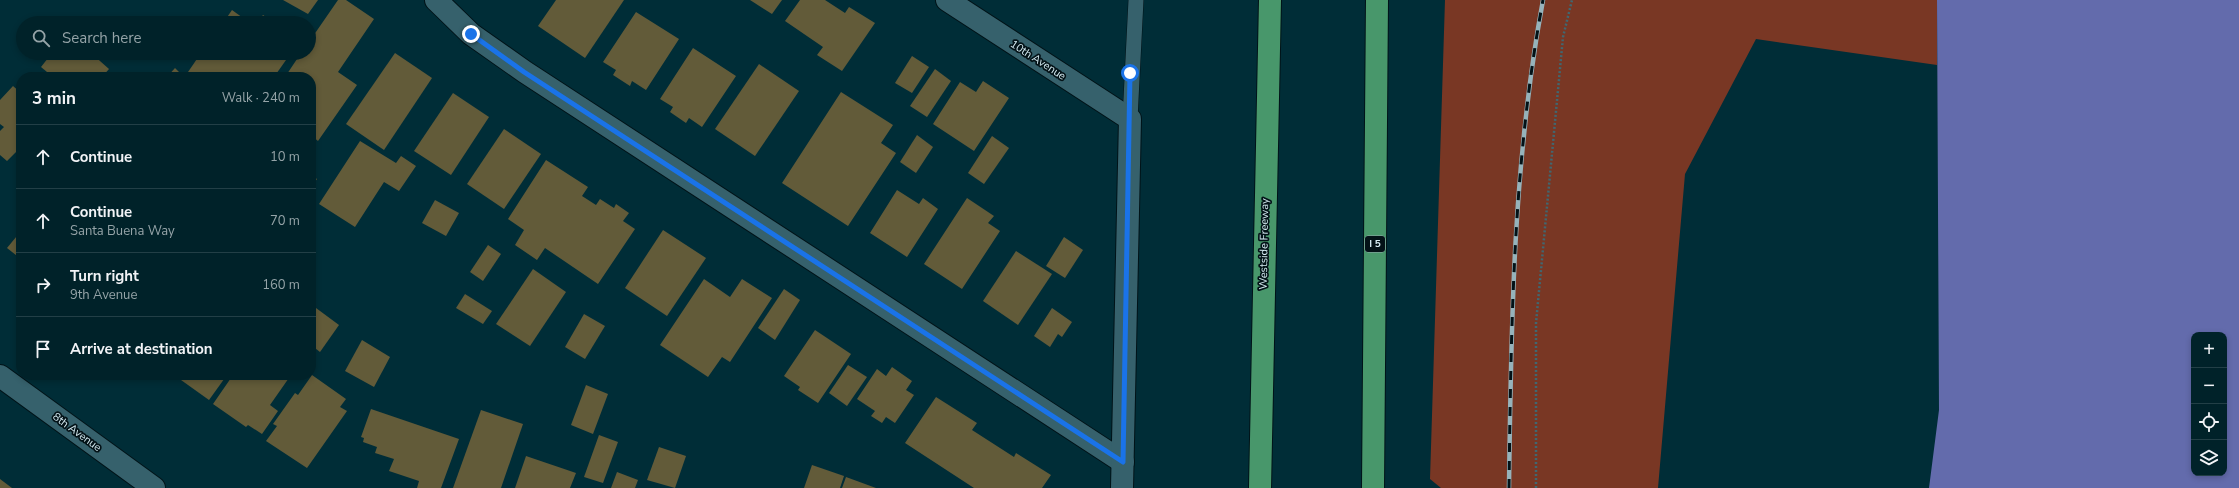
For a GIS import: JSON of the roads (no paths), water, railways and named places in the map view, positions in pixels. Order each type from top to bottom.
[{"type":"highway","name":"Westside Freeway","points":[[1260,488],[1270,0]]},
{"type":"highway","name":"I 5","points":[[1373,488],[1377,0]]},
{"type":"street","points":[[436,0],[471,34],[524,72],[1123,462]]},
{"type":"street","name":"10th Avenue","points":[[947,0],[1130,119]]},
{"type":"street","points":[[1122,488],[1130,119]]},
{"type":"street","name":"8th Avenue","points":[[0,376],[154,488]]},
{"type":"lane","points":[[1130,119],[1130,73],[1136,0]]},
{"type":"water","points":[[1937,0],[2239,0],[2239,488],[1929,488],[1939,410]]},
{"type":"railway","points":[[1509,488],[1513,304],[1520,182],[1525,121],[1543,0]]}]
